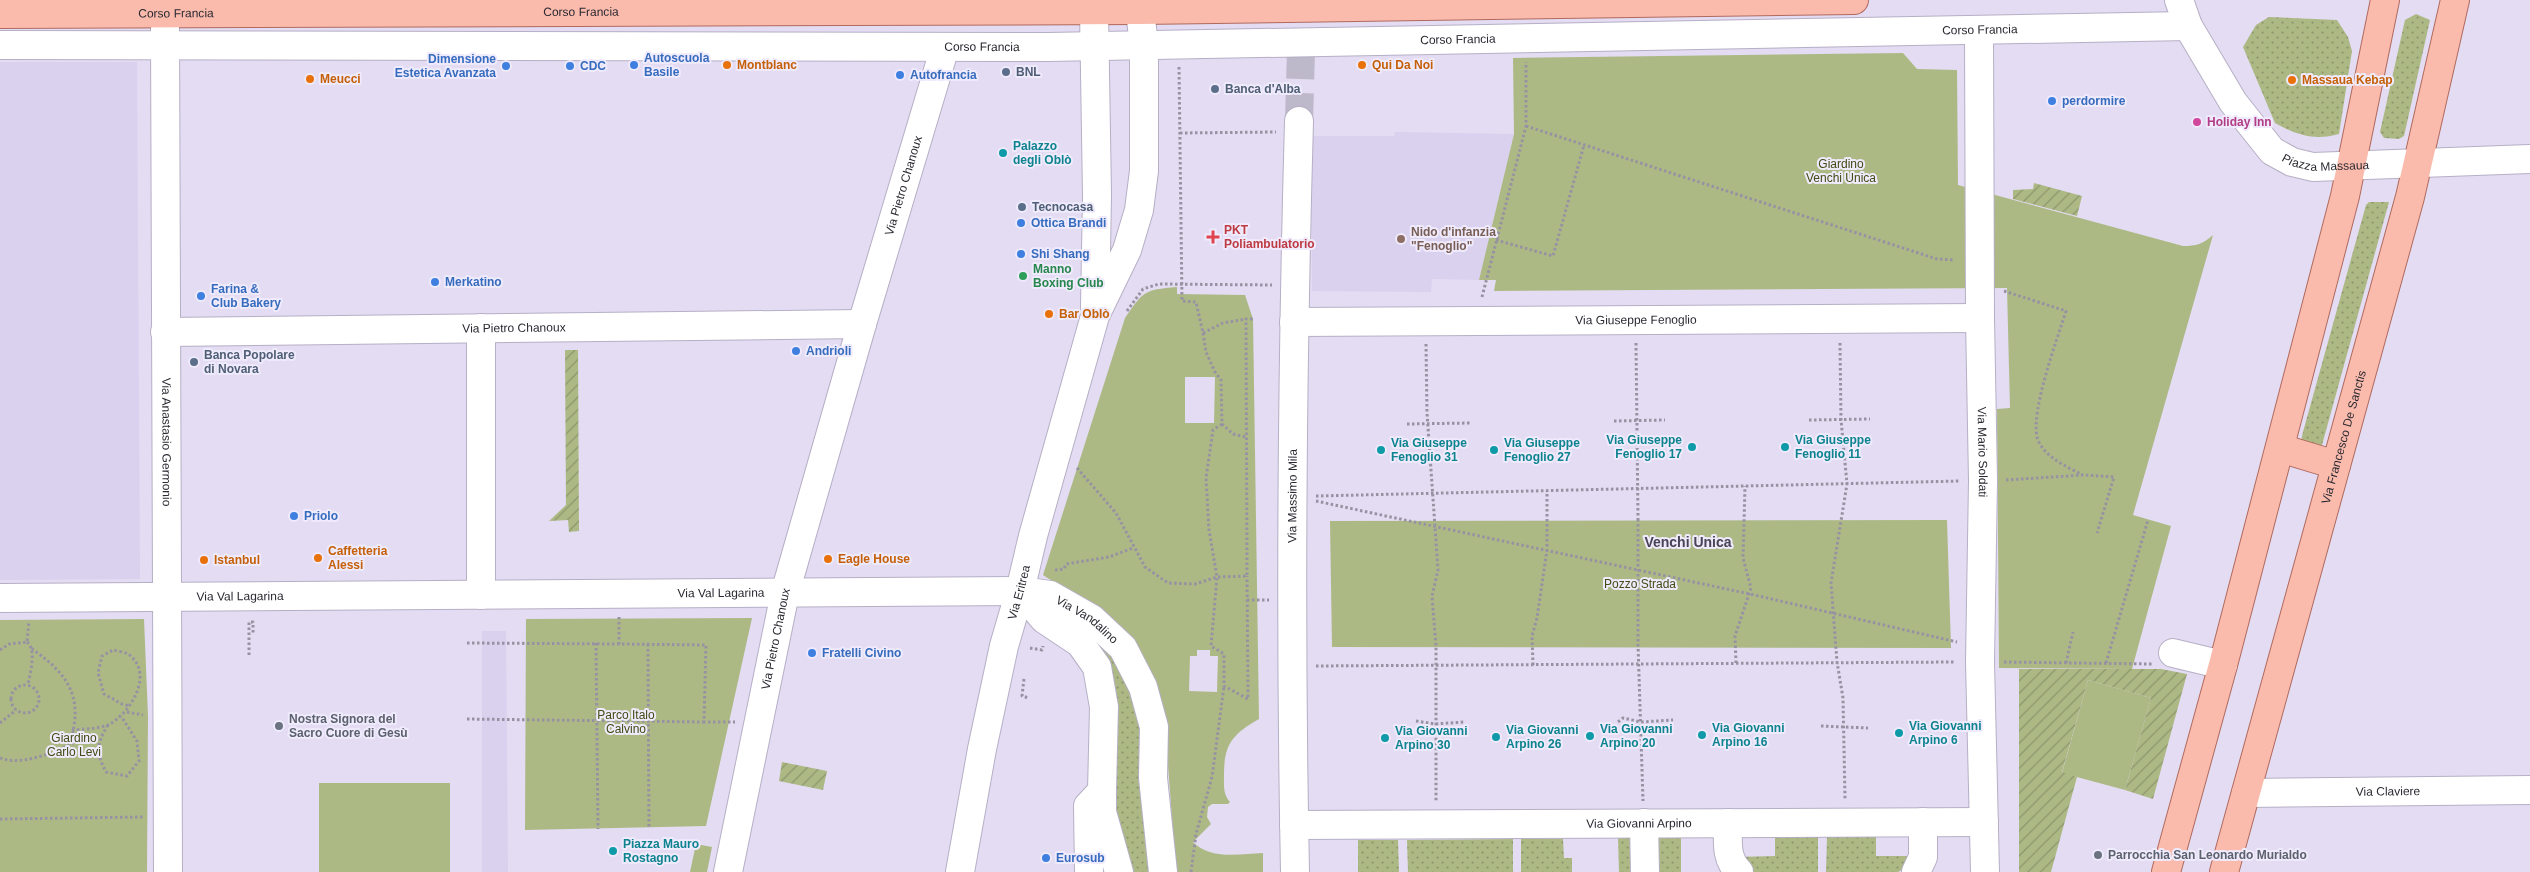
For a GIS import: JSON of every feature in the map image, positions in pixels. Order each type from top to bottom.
[{"type":"main road","name":"Corso Francia","points":[[0,14],[1854,0]]},
{"type":"main road","points":[[2166,872],[2223,665],[2345,196],[2385,0]]},
{"type":"main road","name":"Via Francesco De Sanctis","points":[[2224,872],[2418,164],[2455,0]]},
{"type":"main road","points":[[2280,448],[2336,465]]},
{"type":"street","name":"Piazza Massaua","points":[[2179,0],[2188,26],[2233,102],[2272,151],[2292,162],[2314,167],[2530,158]]},
{"type":"street","name":"Corso Francia","points":[[1702,2],[1771,34]]},
{"type":"street","points":[[1094,5],[1097,196],[1094,316]]},
{"type":"street","points":[[1094,316],[1126,250],[1138,210],[1144,171],[1144,46],[1140,5]]},
{"type":"street","name":"Via Anastasio Germonio","points":[[165,13],[168,872]]},
{"type":"street","name":"Corso Francia","points":[[0,45],[1301,46],[1526,39],[1979,32],[2188,26]]},
{"type":"street","name":"Via Mario Soldati","points":[[1979,32],[1979,273],[1983,481],[1980,655],[1985,872]]},
{"type":"street","name":"Via Pietro Chanoux","points":[[728,872],[785,593],[862,324],[945,47]]},
{"type":"street","name":"Via Massimo Mila","points":[[1296,872],[1294,825],[1293,496],[1294,322],[1299,126]]},
{"type":"street","name":"Via Eritrea","points":[[960,872],[1004,646],[1020,592],[1032,536],[1094,316]]},
{"type":"street","name":"Via Giuseppe Fenoglio","points":[[1294,322],[1980,318]]},
{"type":"street","name":"Via Pietro Chanoux","points":[[165,332],[862,324]]},
{"type":"street","points":[[481,328],[481,595]]},
{"type":"street","name":"Via Val Lagarina","points":[[0,598],[1020,592]]},
{"type":"street","name":"Via Vandalino","points":[[1020,592],[1044,618],[1080,643],[1097,667],[1104,707],[1102,812],[1119,872]]},
{"type":"street","name":"Via Vandalino","points":[[1020,592],[1050,595],[1092,619],[1123,648],[1139,679],[1154,727],[1153,778],[1163,872]]},
{"type":"street","points":[[2162,658],[2223,665]]},
{"type":"street","name":"Via Claviere","points":[[2246,793],[2530,790]]},
{"type":"street","points":[[1089,872],[1088,806],[1102,791]]},
{"type":"street","points":[[1916,872],[1923,857],[1923,822]]},
{"type":"street","name":"Via Giovanni Arpino","points":[[1294,825],[1984,822]]},
{"type":"street","points":[[1644,823],[1645,872]]},
{"type":"street","points":[[1728,823],[1728,851],[1733,866],[1739,872]]},
{"type":"path","points":[[1481,321],[1482,293],[1526,126],[1526,39]]},
{"type":"path","points":[[1179,45],[1182,301],[1196,302],[1206,352],[1214,372],[1221,380],[1222,424],[1233,434],[1246,437]]},
{"type":"path","points":[[1180,133],[1299,126]]},
{"type":"path","points":[[1526,126],[1979,273],[2066,311],[2042,394],[2037,418],[2037,438],[2048,454],[2061,465],[2084,475]]},
{"type":"path","points":[[1496,240],[1553,256],[1584,145]]},
{"type":"path","points":[[1126,313],[1143,289],[1159,284],[1264,284]]},
{"type":"path","points":[[1224,686],[1248,699],[1246,319]]},
{"type":"path","points":[[1203,333],[1223,323],[1253,319]]},
{"type":"path","points":[[1839,319],[1841,420],[1847,484],[1831,583],[1837,662],[1844,698],[1845,822]]},
{"type":"path","points":[[1635,320],[1638,644],[1644,823]]},
{"type":"path","points":[[1426,321],[1428,424],[1438,570],[1432,596],[1436,646],[1434,666],[1435,824]]},
{"type":"path","points":[[1809,420],[1870,419]]},
{"type":"path","points":[[1614,421],[1665,420]]},
{"type":"path","points":[[1407,424],[1470,423]]},
{"type":"path","points":[[1191,872],[1196,834],[1212,777],[1224,686],[1224,654],[1211,646],[1218,577],[1209,530],[1206,478],[1213,430],[1222,424]]},
{"type":"path","points":[[1077,462],[1076,467],[1116,513],[1133,548],[1145,567],[1168,583],[1195,584],[1218,577],[1246,576]]},
{"type":"path","points":[[1293,496],[1983,481],[2084,475],[2114,478],[2097,533]]},
{"type":"path","points":[[1736,663],[1735,636],[1750,594],[1749,574],[1743,558],[1745,486]]},
{"type":"path","points":[[1533,664],[1532,636],[1537,618],[1547,550],[1547,491]]},
{"type":"path","points":[[1293,496],[1834,613],[1980,655]]},
{"type":"path","points":[[2106,663],[2148,520]]},
{"type":"path","points":[[1054,570],[1064,569],[1066,564],[1109,557],[1133,548]]},
{"type":"path","points":[[619,644],[620,594]]},
{"type":"path","points":[[0,758],[8,760],[45,756],[72,744],[75,710],[72,692],[60,671],[31,648],[27,642],[29,617]]},
{"type":"path","points":[[249,655],[249,622],[252,622],[253,635]]},
{"type":"path","points":[[2066,663],[2073,632]]},
{"type":"path","points":[[0,650],[9,644],[27,642]]},
{"type":"path","points":[[467,643],[706,645],[704,722]]},
{"type":"path","points":[[596,644],[598,829]]},
{"type":"path","points":[[648,644],[649,829]]},
{"type":"path","points":[[28,685],[31,648]]},
{"type":"path","points":[[121,716],[137,741],[138,761],[127,776],[106,772],[98,756],[100,737],[108,725],[121,716],[130,706],[138,692],[139,669],[128,654],[113,650],[102,656],[98,674],[104,694],[122,704],[130,706]]},
{"type":"path","points":[[1293,666],[1837,662],[1980,655],[2066,663],[2106,663],[2162,658]]},
{"type":"path","points":[[28,685],[39,693],[38,708],[29,714],[16,710],[11,702],[13,693],[19,686],[28,685]]},
{"type":"path","points":[[0,723],[16,710]]},
{"type":"path","points":[[1618,722],[1623,718],[1641,722],[1673,720]]},
{"type":"path","points":[[468,719],[759,722]]},
{"type":"path","points":[[1416,721],[1435,724],[1465,722]]},
{"type":"path","points":[[72,730],[108,725]]},
{"type":"path","points":[[1821,726],[1868,728]]},
{"type":"path","points":[[0,819],[168,817]]},
{"type":"shaded area","points":[[0,62],[137,62],[140,579],[0,580]]},
{"type":"shaded area","name":"Nido d'infanzia \"Fenoglio\"","points":[[1395,132],[1514,134],[1479,280],[1432,279],[1431,292],[1312,291],[1311,136],[1394,136]]},
{"type":"shaded area","points":[[482,631],[506,631],[508,872],[482,872]]},
{"type":"green space","points":[[2416,14],[2430,20],[2404,136],[2399,139],[2384,138],[2380,132],[2405,20]]},
{"type":"green space","points":[[2269,17],[2337,20],[2348,37],[2352,51],[2339,134],[2322,137],[2306,136],[2290,131],[2275,123],[2243,47],[2256,25]]},
{"type":"green space","name":"Giardino Venchi Unica","points":[[1903,53],[1917,69],[1957,70],[1958,185],[2183,246],[2199,244],[2213,235],[2133,515],[2171,526],[2132,669],[1999,668],[1997,409],[2010,408],[2007,288],[1494,291],[1496,280],[1479,280],[1514,134],[1513,58]]},
{"type":"green space","points":[[2034,183],[2082,196],[2077,216],[2013,199],[2013,190],[2033,189]]},
{"type":"green space","points":[[2369,202],[2389,202],[2322,445],[2319,448],[2301,441],[2366,205]]},
{"type":"green space","points":[[1177,287],[1177,294],[1245,295],[1253,319],[1259,719],[1242,730],[1231,742],[1224,765],[1224,787],[1230,802],[1228,804],[1212,804],[1208,807],[1207,817],[1211,824],[1193,842],[1200,848],[1217,854],[1263,853],[1263,872],[1176,872],[1164,712],[1157,683],[1142,657],[1109,618],[1043,575],[1125,318],[1136,302],[1145,294],[1157,289]],"holes":[[[1185,377],[1215,377],[1214,423],[1185,423]],[[1197,650],[1210,650],[1210,656],[1218,656],[1217,692],[1189,691],[1190,656],[1197,656]]]},
{"type":"green space","points":[[565,350],[578,350],[579,531],[569,532],[568,520],[549,521],[566,505]]},
{"type":"green space","name":"Pozzo Strada","points":[[1947,520],[1951,648],[1332,647],[1330,521]]},
{"type":"green space","points":[[1058,609],[1108,647],[1126,672],[1144,730],[1139,783],[1153,872],[1128,872],[1115,820],[1115,709]]},
{"type":"green space","name":"Parco Italo Calvino","points":[[752,618],[706,826],[525,830],[526,619]]},
{"type":"green space","name":"Giardino Carlo Levi","points":[[144,619],[148,716],[147,872],[0,872],[0,620]]},
{"type":"green space","points":[[2019,669],[2161,669],[2187,674],[2153,799],[2125,790],[2151,698],[2088,680],[2062,772],[2077,777],[2051,872],[2019,872]]},
{"type":"green space","points":[[2088,680],[2151,698],[2125,790],[2062,773]]},
{"type":"green space","points":[[782,762],[827,771],[823,790],[779,781]]},
{"type":"green space","points":[[319,783],[450,783],[450,872],[319,872]]},
{"type":"green space","points":[[1653,837],[1681,837],[1681,872],[1653,872]]},
{"type":"green space","points":[[1775,837],[1818,837],[1818,872],[1750,872],[1736,857],[1775,856]]},
{"type":"green space","points":[[1827,837],[1876,837],[1876,856],[1913,856],[1904,869],[1898,872],[1826,872]]},
{"type":"green space","points":[[1618,838],[1637,838],[1638,872],[1619,872]]},
{"type":"green space","points":[[1513,839],[1513,872],[1408,872],[1407,840]]},
{"type":"green space","points":[[1521,839],[1563,839],[1564,858],[1572,858],[1572,872],[1521,872]]},
{"type":"green space","points":[[1358,840],[1398,840],[1399,872],[1358,872]]},
{"type":"green space","points":[[696,844],[712,847],[707,872],[690,872]]},
{"type":"tunnel","points":[[1299,121],[1301,50]]},
{"type":"place","name":"Autoscuola Basile","points":[[634,65]]},
{"type":"place","name":"Montblanc","points":[[727,65]]},
{"type":"place","name":"Qui Da Noi","points":[[1362,65]]},
{"type":"place","name":"Dimensione Estetica Avanzata","points":[[506,66]]},
{"type":"place","name":"CDC","points":[[570,66]]},
{"type":"place","name":"BNL","points":[[1006,72]]},
{"type":"place","name":"Autofrancia","points":[[900,75]]},
{"type":"place","name":"Meucci","points":[[310,79]]},
{"type":"place","name":"Massaua Kebap","points":[[2292,80]]},
{"type":"place","name":"Banca d'Alba","points":[[1215,89]]},
{"type":"place","name":"perdormire","points":[[2052,101]]},
{"type":"place","name":"Holiday Inn","points":[[2197,122]]},
{"type":"place","name":"Palazzo degli Oblò","points":[[1003,153]]},
{"type":"place","name":"Tecnocasa","points":[[1022,207]]},
{"type":"place","name":"Ottica Brandi","points":[[1021,223]]},
{"type":"place","name":"PKT Poliambulatorio","points":[[1213,237]]},
{"type":"place","name":"Nido d'infanzia \"Fenoglio\"","points":[[1401,239]]},
{"type":"place","name":"Shi Shang","points":[[1021,254]]},
{"type":"place","name":"Manno Boxing Club","points":[[1023,276]]},
{"type":"place","name":"Merkatino","points":[[435,282]]},
{"type":"place","name":"Farina & Club Bakery","points":[[201,296]]},
{"type":"place","name":"Bar Oblò","points":[[1049,314]]},
{"type":"place","name":"Andrioli","points":[[796,351]]},
{"type":"place","name":"Banca Popolare di Novara","points":[[194,362]]},
{"type":"place","name":"Via Giuseppe Fenoglio 17","points":[[1692,447]]},
{"type":"place","name":"Via Giuseppe Fenoglio 11","points":[[1785,447]]},
{"type":"place","name":"Via Giuseppe Fenoglio 31","points":[[1381,450]]},
{"type":"place","name":"Via Giuseppe Fenoglio 27","points":[[1494,450]]},
{"type":"place","name":"Priolo","points":[[294,516]]},
{"type":"place","name":"Caffetteria Alessi","points":[[318,558]]},
{"type":"place","name":"Eagle House","points":[[828,559]]},
{"type":"place","name":"Istanbul","points":[[204,560]]},
{"type":"place","name":"Fratelli Civino","points":[[812,653]]},
{"type":"place","name":"Nostra Signora del Sacro Cuore di Gesù","points":[[279,726]]},
{"type":"place","name":"Via Giovanni Arpino 6","points":[[1899,733]]},
{"type":"place","name":"Via Giovanni Arpino 16","points":[[1702,735]]},
{"type":"place","name":"Via Giovanni Arpino 20","points":[[1590,736]]},
{"type":"place","name":"Via Giovanni Arpino 26","points":[[1496,737]]},
{"type":"place","name":"Via Giovanni Arpino 30","points":[[1385,738]]},
{"type":"place","name":"Piazza Mauro Rostagno","points":[[613,851]]},
{"type":"place","name":"Parrocchia San Leonardo Murialdo","points":[[2098,855]]},
{"type":"place","name":"Eurosub","points":[[1046,858]]},
{"type":"district","name":"Venchi Unica","points":[[1688,542]]}]
